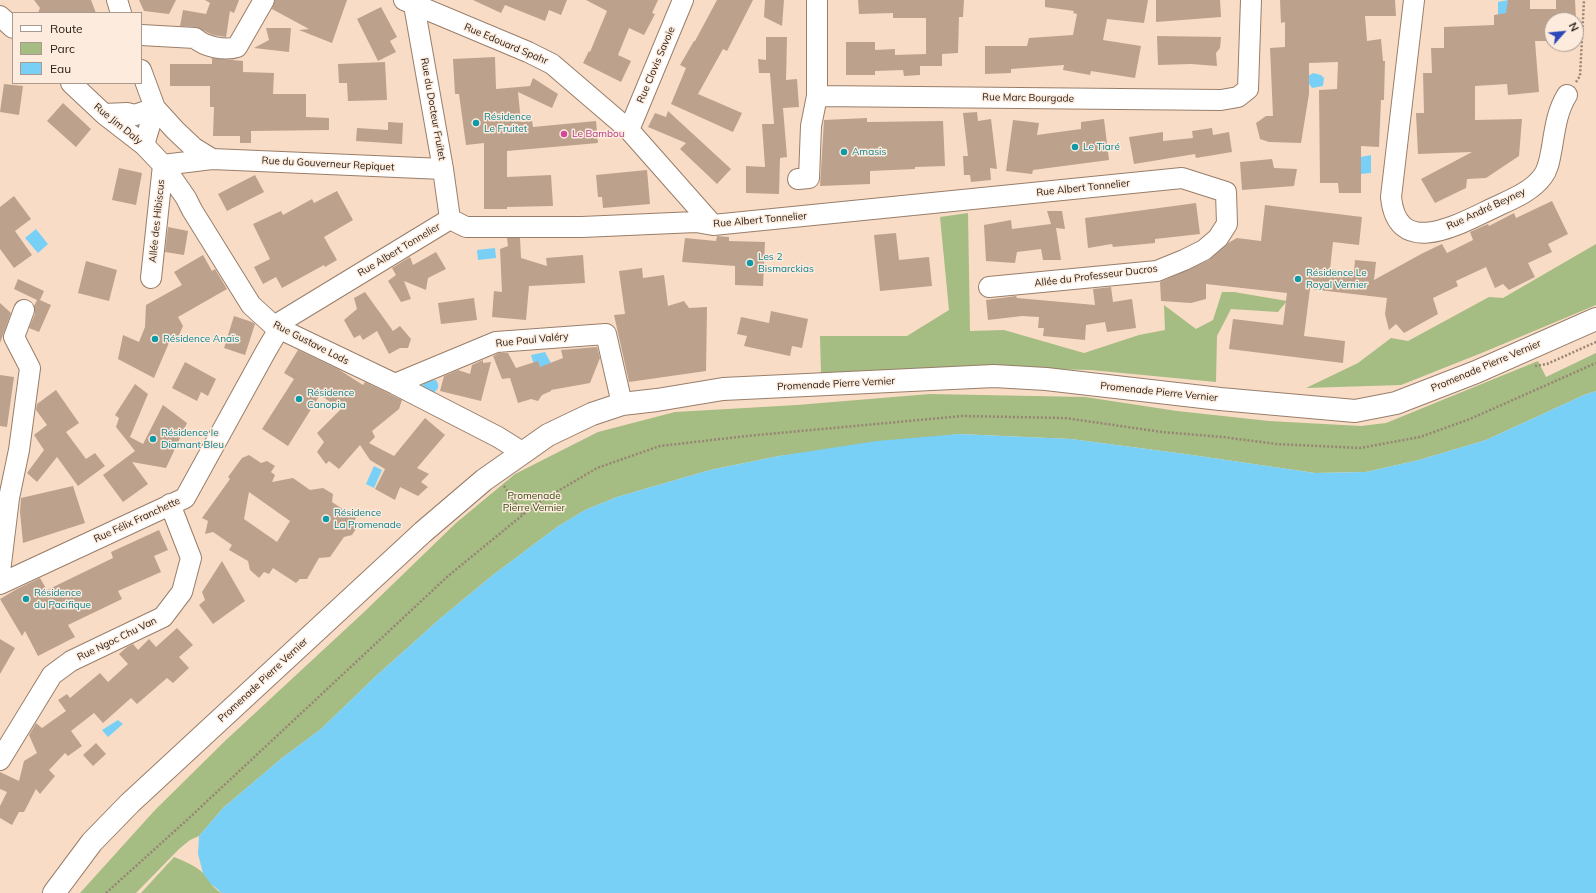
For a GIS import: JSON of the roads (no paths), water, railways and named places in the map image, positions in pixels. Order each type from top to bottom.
[{"type":"main road","name":"Promenade Pierre Vernier","points":[[54,893],[92,842],[130,803],[423,532],[484,480],[522,452],[548,435],[592,414],[622,404],[723,390],[994,376],[1046,379],[1220,399],[1355,411],[1396,403],[1476,372],[1596,319]]},
{"type":"street","points":[[117,0],[121,12]]},
{"type":"street","points":[[142,35],[195,38],[201,44],[229,49],[237,47],[264,0]]},
{"type":"street","name":"Rue Clovis Savoie","points":[[629,130],[683,0]]},
{"type":"street","points":[[798,179],[809,178],[811,126],[817,96],[818,0]]},
{"type":"street","name":"Rue Marc Bourgade","points":[[817,96],[1221,100],[1238,97],[1248,89],[1250,0]]},
{"type":"street","name":"Rue André Beyney","points":[[1414,0],[1391,197],[1392,210],[1395,217],[1406,229],[1420,233],[1455,226],[1518,196],[1536,185],[1546,171],[1558,116],[1567,95]]},
{"type":"street","name":"Rue Edouard Spahr","points":[[411,2],[528,52],[552,64],[629,130],[712,226]]},
{"type":"street","name":"Rue du Docteur Fruitet","points":[[411,2],[443,169],[450,219]]},
{"type":"street","points":[[0,16],[12,27]]},
{"type":"street","points":[[142,73],[155,108],[194,148],[212,159]]},
{"type":"street","name":"Rue Jim Daly","points":[[72,84],[104,114],[144,145],[163,165]]},
{"type":"street","points":[[104,114],[127,113],[135,115],[155,108]]},
{"type":"street","points":[[144,145],[155,108]]},
{"type":"street","points":[[163,165],[212,159]]},
{"type":"street","points":[[186,198],[188,173],[195,164],[212,159]]},
{"type":"street","name":"Rue du Gouverneur Repiquet","points":[[212,159],[443,169]]},
{"type":"street","name":"Rue Gustave Lods","points":[[163,165],[186,198],[251,305],[277,328],[395,384],[498,437],[522,452]]},
{"type":"street","name":"Allée des Hibiscus","points":[[151,278],[163,165]]},
{"type":"street","name":"Rue Albert Tonnelier","points":[[277,328],[450,219],[466,227],[582,227],[696,222],[712,226],[1182,178],[1226,192]]},
{"type":"street","name":"Allée du Professeur Ducros","points":[[989,288],[1157,271],[1204,250],[1218,238],[1227,224],[1226,192]]},
{"type":"street","points":[[0,572],[9,498],[37,364],[14,337],[24,310]]},
{"type":"street","name":"Rue Félix Franchette","points":[[0,584],[185,498],[266,351],[277,328]]},
{"type":"street","name":"Rue Paul Valéry","points":[[395,384],[496,342],[606,334],[622,404]]},
{"type":"street","name":"Rue Ngoc Chu Van","points":[[0,760],[52,675],[71,661],[163,617],[182,592],[191,558],[170,504]]},
{"type":"water","points":[[1508,0],[1507,19],[1498,19],[1498,2]]},
{"type":"water","points":[[1313,73],[1321,75],[1324,78],[1323,86],[1312,88],[1305,78]]},
{"type":"water","points":[[1371,155],[1371,173],[1361,174],[1361,157]]},
{"type":"water","points":[[36,229],[48,244],[38,253],[25,238]]},
{"type":"water","points":[[495,248],[496,258],[478,260],[477,250]]},
{"type":"water","points":[[545,352],[551,363],[539,368],[533,362],[531,355]]},
{"type":"water","points":[[436,380],[438,388],[434,393],[422,386],[426,381]]},
{"type":"water","points":[[1596,391],[1596,893],[222,893],[210,883],[203,873],[198,854],[199,836],[223,808],[282,758],[321,729],[376,676],[442,617],[493,575],[557,527],[585,510],[617,497],[710,470],[779,456],[877,441],[959,434],[1071,439],[1315,473],[1366,472],[1419,460],[1486,440],[1584,395]]},
{"type":"water","points":[[374,466],[382,470],[374,488],[366,484]]},
{"type":"water","points":[[118,720],[123,724],[108,737],[102,730]]},
{"type":"place","name":"Résidence Le Fruitet","points":[[476,123]]},
{"type":"place","name":"Le Bambou","points":[[564,134]]},
{"type":"place","name":"Le Tiaré","points":[[1075,147]]},
{"type":"place","name":"Amasis","points":[[844,152]]},
{"type":"place","name":"Les 2 Bismarckias","points":[[750,263]]},
{"type":"place","name":"Résidence Le Royal Vernier","points":[[1298,279]]},
{"type":"place","name":"Résidence Anaïs","points":[[155,339]]},
{"type":"place","name":"Résidence Canopia","points":[[299,399]]},
{"type":"place","name":"Résidence le Diamant Bleu","points":[[153,439]]},
{"type":"place","name":"Résidence La Promenade","points":[[326,519]]},
{"type":"place","name":"Résidence du Pacifique","points":[[26,599]]}]
